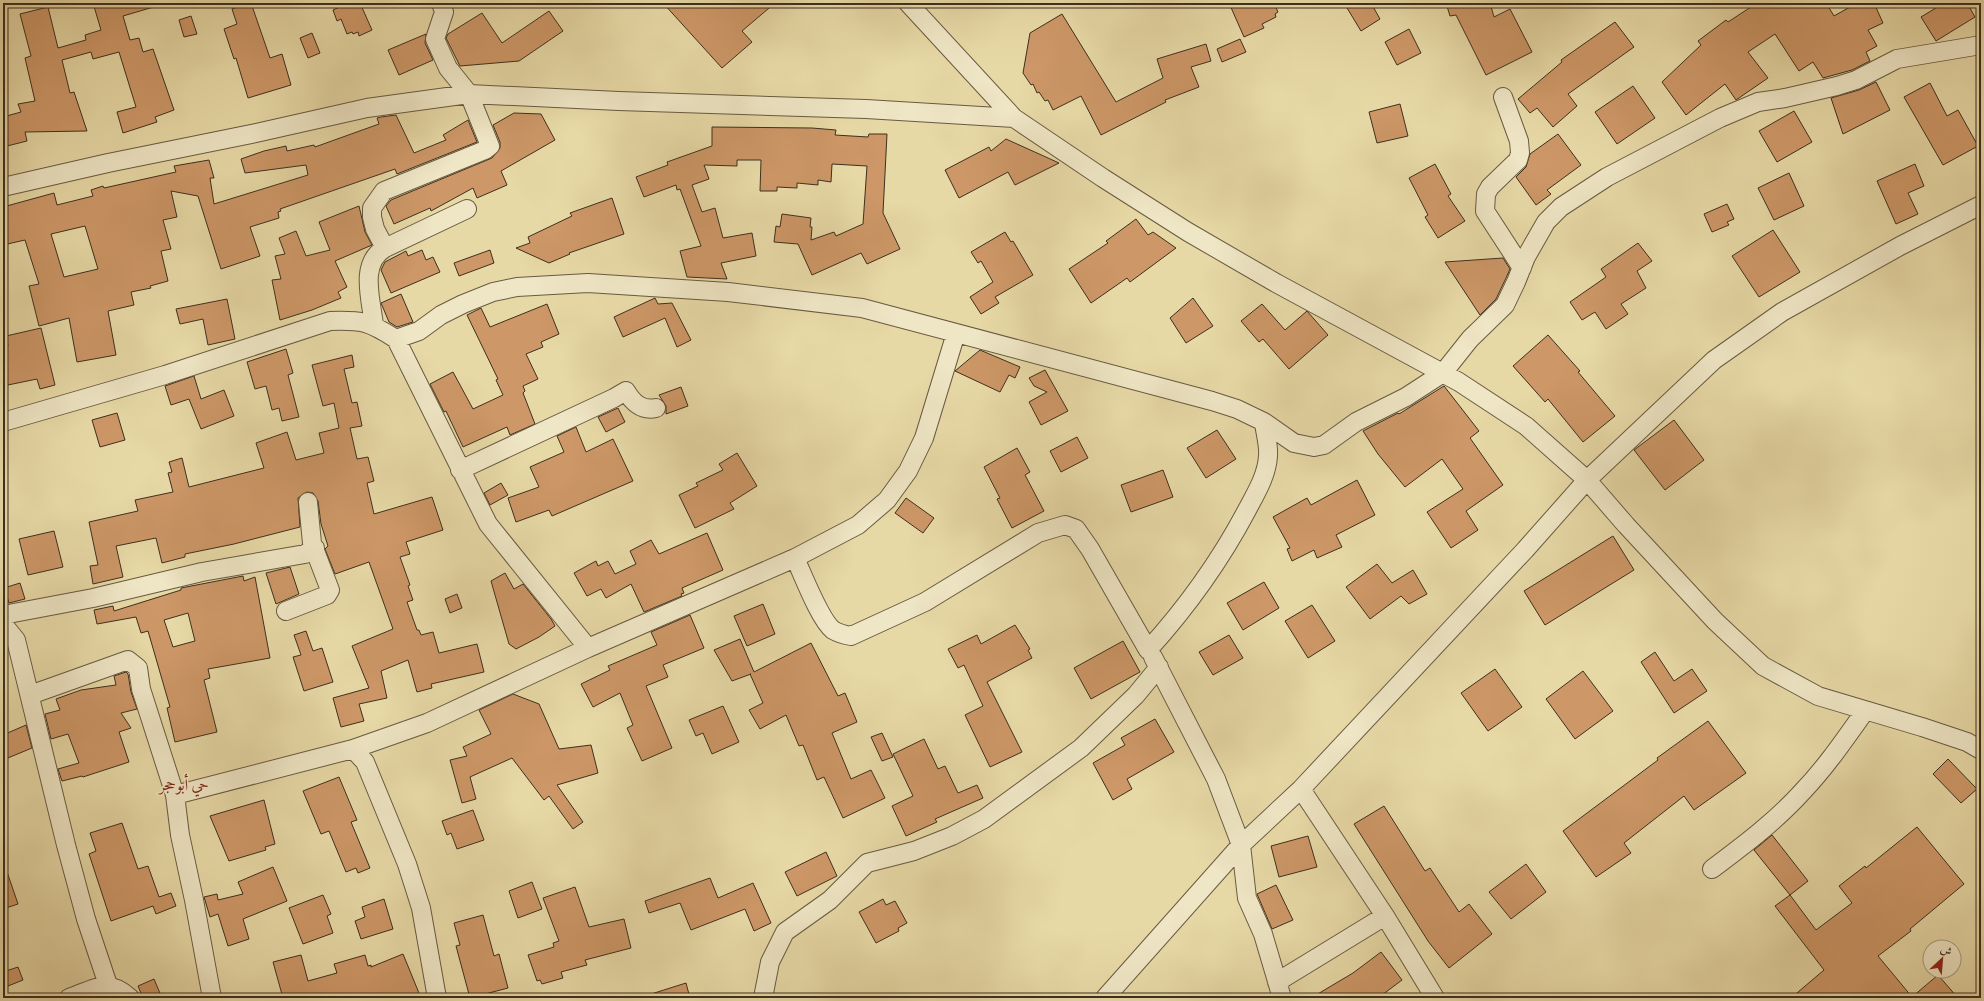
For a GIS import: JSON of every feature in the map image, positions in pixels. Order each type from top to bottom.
[{"type":"street","points":[[385,248],[375,229],[372,217],[372,208],[384,192],[485,150],[490,146],[469,94],[448,68],[435,39],[444,12],[441,3]]},
{"type":"street","points":[[908,3],[1014,118],[1103,178],[1188,232],[1276,283],[1444,373],[1526,426],[1587,480],[1626,525],[1716,621],[1763,666],[1818,696],[1922,727],[1967,742],[1981,750]]},
{"type":"street","points":[[396,339],[419,331],[441,315],[492,292],[517,287],[588,284],[728,292],[862,308],[1212,401],[1264,422],[1294,443],[1304,446],[1319,446],[1324,445],[1356,422],[1406,396],[1444,373],[1470,339],[1504,305],[1526,257],[1546,222],[1561,207],[1608,177],[1720,118],[1758,102],[1785,98],[1856,80],[1897,59],[1981,45]]},
{"type":"street","points":[[3,187],[367,108],[469,94],[866,109],[1014,118]]},
{"type":"street","points":[[1503,97],[1519,141],[1520,153],[1518,160],[1490,187],[1486,194],[1485,211],[1522,268]]},
{"type":"street","points":[[1105,998],[1241,845],[1301,789],[1525,550],[1587,480],[1714,360],[1782,312],[1900,246],[1981,205]]},
{"type":"street","points":[[374,324],[368,270],[374,256],[385,248],[467,209]]},
{"type":"street","points":[[3,422],[165,375],[330,321],[355,320],[374,324],[396,339],[488,524],[588,648]]},
{"type":"street","points":[[175,795],[353,749],[427,723],[588,648],[794,558],[858,525],[887,500],[908,471],[924,438],[956,333]]},
{"type":"street","points":[[460,470],[626,391],[632,401],[642,407],[648,410],[656,408]]},
{"type":"street","points":[[1148,650],[1188,603],[1213,567],[1259,488],[1265,472],[1268,455],[1264,422]]},
{"type":"street","points":[[286,611],[326,595],[330,590],[312,543],[308,502]]},
{"type":"street","points":[[794,558],[824,620],[833,630],[843,635],[851,636],[925,602],[1038,533],[1065,525],[1076,529],[1090,549],[1158,667],[1216,779],[1241,845],[1246,898],[1263,934],[1280,990],[1385,916]]},
{"type":"street","points":[[3,615],[93,598],[202,572],[305,554],[315,548]]},
{"type":"street","points":[[3,624],[16,640],[74,875],[86,919],[108,985]]},
{"type":"street","points":[[30,695],[128,660],[138,668],[141,689],[175,795],[180,835],[194,900],[212,998]]},
{"type":"street","points":[[763,998],[770,962],[785,932],[830,900],[867,863],[914,851],[952,836],[984,819],[1080,748],[1136,694],[1158,667]]},
{"type":"street","points":[[1712,869],[1762,831],[1803,792],[1834,754],[1865,711]]},
{"type":"street","points":[[353,749],[365,762],[407,864],[421,908],[437,998]]},
{"type":"street","points":[[1301,789],[1385,916],[1435,998]]},
{"type":"street","points":[[69,998],[108,985],[118,988],[130,998]]},
{"type":"building","points":[[93,3],[156,3],[157,6],[123,16],[130,40],[139,38],[143,52],[153,49],[174,110],[155,117],[157,122],[123,133],[117,112],[136,107],[119,52],[93,59],[91,52],[62,60],[70,93],[74,92],[87,131],[25,132],[27,141],[3,147],[3,117],[21,112],[18,104],[35,101],[25,58],[31,56],[20,14],[48,7],[58,48],[86,40],[85,35],[101,30]]},
{"type":"building","points":[[233,3],[251,3],[270,58],[282,54],[291,85],[248,98],[236,58],[234,59],[224,29],[237,24],[232,9],[235,8]]},
{"type":"building","points":[[348,3],[360,3],[372,30],[359,36],[358,32],[347,34],[341,19],[337,21],[333,10]]},
{"type":"building","points":[[663,3],[775,3],[742,31],[752,42],[722,68]]},
{"type":"building","points":[[1229,3],[1274,3],[1278,12],[1275,14],[1276,17],[1262,24],[1264,28],[1244,37]]},
{"type":"building","points":[[1344,3],[1371,3],[1380,19],[1361,31]]},
{"type":"building","points":[[1446,3],[1490,3],[1494,17],[1510,9],[1532,52],[1486,75],[1456,15],[1450,16]]},
{"type":"building","points":[[1757,3],[1826,3],[1834,16],[1857,3],[1874,3],[1883,23],[1868,30],[1877,46],[1866,52],[1870,61],[1852,70],[1823,78],[1813,62],[1799,71],[1775,34],[1748,52],[1768,78],[1736,100],[1725,84],[1686,115],[1662,82],[1701,45],[1698,41],[1726,20],[1728,22]]},
{"type":"building","points":[[1944,3],[1967,3],[1975,17],[1936,41],[1921,17]]},
{"type":"building","points":[[549,11],[563,31],[519,61],[460,66],[446,38],[448,34],[482,13],[502,43]]},
{"type":"building","points":[[1062,14],[1116,102],[1163,78],[1157,59],[1206,44],[1211,61],[1191,67],[1199,87],[1165,100],[1166,102],[1101,135],[1081,96],[1053,110],[1048,100],[1045,101],[1039,92],[1037,93],[1033,84],[1031,85],[1023,73],[1030,33]]},
{"type":"building","points":[[191,16],[197,34],[184,37],[179,20]]},
{"type":"building","points":[[1615,22],[1634,47],[1568,94],[1577,106],[1553,127],[1537,108],[1530,113],[1518,99],[1562,62],[1561,60]]},
{"type":"building","points":[[1409,29],[1421,53],[1397,65],[1385,42]]},
{"type":"building","points":[[312,33],[320,53],[308,58],[300,38]]},
{"type":"building","points":[[426,34],[425,43],[433,60],[399,75],[388,50]]},
{"type":"building","points":[[1240,39],[1246,52],[1222,62],[1217,49]]},
{"type":"building","points":[[1876,82],[1890,110],[1843,134],[1831,98],[1859,90]]},
{"type":"building","points":[[1930,83],[1947,116],[1958,110],[1978,146],[1943,165],[1904,97]]},
{"type":"building","points":[[1633,86],[1655,118],[1617,144],[1595,112]]},
{"type":"building","points":[[1400,104],[1408,136],[1377,143],[1369,112]]},
{"type":"building","points":[[1794,111],[1812,142],[1777,162],[1759,131]]},
{"type":"building","points":[[514,113],[541,114],[555,140],[501,171],[507,185],[477,198],[473,188],[431,211],[430,208],[394,224],[386,206],[391,200],[492,158],[500,148],[500,142],[493,125]]},
{"type":"building","points":[[396,115],[414,153],[446,140],[443,135],[468,120],[477,142],[397,174],[395,169],[280,209],[281,211],[278,212],[279,218],[250,227],[260,256],[221,269],[198,196],[171,191],[177,217],[163,220],[171,249],[161,251],[168,281],[150,286],[151,288],[131,292],[134,305],[108,311],[116,355],[77,362],[69,318],[39,326],[29,286],[39,284],[25,240],[3,245],[3,207],[54,193],[57,205],[93,196],[91,190],[103,186],[104,188],[176,172],[174,166],[209,160],[214,178],[210,178],[214,204],[308,175],[306,165],[245,173],[241,159],[264,151],[286,146],[287,151],[314,145],[315,147],[379,124],[377,118]],"holes":[[[85,226],[98,269],[64,277],[51,234]]]},
{"type":"building","points":[[712,127],[812,128],[836,130],[835,135],[868,137],[869,134],[887,134],[883,213],[900,249],[867,264],[861,253],[812,275],[798,244],[774,242],[776,226],[780,227],[782,214],[811,218],[811,240],[834,232],[836,236],[863,224],[867,166],[832,164],[831,182],[818,180],[818,185],[797,183],[797,188],[777,187],[777,191],[760,191],[761,160],[737,160],[737,166],[704,165],[709,179],[692,185],[702,212],[715,208],[723,238],[752,233],[756,256],[721,263],[727,279],[687,277],[680,251],[701,246],[680,189],[677,190],[676,185],[644,197],[636,177],[668,165],[667,162],[712,146]]},
{"type":"building","points":[[1558,134],[1581,165],[1547,190],[1551,194],[1536,205],[1516,177],[1526,167],[1530,154]]},
{"type":"building","points":[[1006,139],[1059,163],[1015,185],[1008,172],[959,198],[945,170],[989,147],[991,151]]},
{"type":"building","points":[[1435,164],[1451,194],[1448,196],[1465,221],[1438,238],[1425,217],[1428,215],[1409,178]]},
{"type":"building","points":[[1915,164],[1924,186],[1908,193],[1918,214],[1896,224],[1877,181]]},
{"type":"building","points":[[1789,173],[1804,206],[1774,220],[1758,188]]},
{"type":"building","points":[[612,198],[624,234],[569,253],[570,254],[549,263],[516,248],[530,243],[528,237],[572,216],[570,213]]},
{"type":"building","points":[[1727,204],[1734,219],[1727,222],[1729,225],[1712,232],[1704,214]]},
{"type":"building","points":[[359,206],[365,232],[372,245],[335,261],[347,287],[338,292],[341,298],[312,310],[280,320],[272,280],[281,279],[275,256],[285,254],[279,238],[296,231],[306,256],[330,250],[319,222]]},
{"type":"building","points":[[1136,219],[1148,235],[1153,232],[1176,248],[1130,282],[1127,278],[1091,303],[1069,269],[1108,243],[1106,241]]},
{"type":"building","points":[[1773,230],[1800,272],[1759,297],[1732,256]]},
{"type":"building","points":[[1005,232],[1011,242],[1013,241],[1033,275],[995,297],[999,303],[981,314],[970,297],[993,282],[981,261],[978,263],[971,252]]},
{"type":"building","points":[[1638,243],[1652,261],[1637,271],[1646,288],[1621,304],[1628,314],[1606,329],[1595,312],[1582,320],[1570,302],[1606,277],[1601,269]]},
{"type":"building","points":[[422,250],[426,260],[433,257],[440,272],[391,293],[381,270],[385,262],[406,251],[408,256]]},
{"type":"building","points":[[490,250],[494,263],[459,276],[454,263]]},
{"type":"building","points":[[1503,258],[1510,269],[1496,299],[1480,315],[1445,262]]},
{"type":"building","points":[[401,294],[413,322],[397,327],[389,322],[381,303]]},
{"type":"building","points":[[655,298],[658,304],[672,303],[691,340],[677,347],[665,318],[623,337],[614,317]]},
{"type":"building","points":[[1193,298],[1213,326],[1186,343],[1170,318]]},
{"type":"building","points":[[227,299],[235,339],[208,345],[203,319],[180,324],[176,309]]},
{"type":"building","points":[[547,304],[559,334],[541,342],[543,347],[526,354],[538,379],[523,386],[525,391],[523,393],[535,424],[510,435],[507,427],[463,447],[446,411],[444,412],[430,384],[453,372],[473,409],[503,395],[496,380],[498,379],[467,315],[481,308],[490,327]]},
{"type":"building","points":[[1262,304],[1285,330],[1307,311],[1328,335],[1289,369],[1263,339],[1259,342],[1241,321]]},
{"type":"building","points":[[41,328],[55,385],[40,389],[37,379],[3,386],[3,346],[8,346],[6,336]]},
{"type":"building","points":[[1548,335],[1580,371],[1578,372],[1615,416],[1583,442],[1548,399],[1545,402],[1513,366]]},
{"type":"building","points":[[286,349],[293,373],[288,375],[299,417],[282,421],[279,408],[272,410],[266,386],[255,389],[247,362]]},
{"type":"building","points":[[980,350],[1020,367],[1015,378],[1009,375],[1000,392],[955,371]]},
{"type":"building","points":[[352,355],[354,367],[344,369],[352,403],[357,402],[362,426],[350,428],[357,459],[368,457],[374,481],[367,483],[374,514],[432,497],[443,530],[406,542],[410,554],[400,557],[410,585],[408,586],[413,600],[407,602],[417,630],[419,630],[421,635],[433,632],[439,653],[477,644],[484,672],[431,684],[432,688],[417,692],[408,660],[381,671],[387,698],[359,704],[364,721],[341,727],[333,698],[369,688],[352,646],[393,629],[369,562],[335,574],[325,549],[328,546],[321,524],[318,501],[313,493],[307,492],[298,498],[300,527],[234,544],[185,554],[185,557],[162,563],[156,538],[116,546],[123,577],[93,584],[90,566],[98,565],[89,522],[138,511],[135,500],[173,492],[168,473],[172,472],[169,462],[182,458],[189,487],[264,468],[256,443],[287,432],[296,460],[324,453],[319,433],[339,428],[334,403],[323,406],[312,365]]},
{"type":"building","points":[[1045,370],[1068,411],[1041,425],[1029,402],[1047,392],[1034,386],[1029,378]]},
{"type":"building","points":[[194,376],[201,399],[224,390],[234,416],[201,429],[189,399],[171,405],[165,386]]},
{"type":"building","points":[[1444,386],[1479,431],[1470,438],[1503,485],[1466,511],[1478,530],[1451,548],[1427,512],[1463,489],[1442,459],[1405,487],[1378,454],[1363,431],[1398,413],[1399,414]]},
{"type":"building","points":[[681,387],[688,406],[666,414],[666,406],[659,395]]},
{"type":"building","points":[[618,408],[625,422],[606,432],[598,417]]},
{"type":"building","points":[[117,413],[125,440],[100,447],[92,420]]},
{"type":"building","points":[[1674,420],[1704,460],[1665,490],[1634,450]]},
{"type":"building","points":[[576,427],[586,452],[613,439],[633,481],[552,516],[549,510],[516,522],[508,498],[539,487],[530,467],[564,452],[557,436]]},
{"type":"building","points":[[1217,430],[1236,459],[1206,478],[1187,448]]},
{"type":"building","points":[[1077,437],[1088,458],[1061,472],[1050,451]]},
{"type":"building","points":[[1017,448],[1030,472],[1025,475],[1044,511],[1012,528],[997,499],[1000,498],[984,467]]},
{"type":"building","points":[[737,453],[757,486],[730,503],[734,509],[695,528],[679,495],[698,486],[696,483],[723,470],[719,464]]},
{"type":"building","points":[[1163,470],[1173,497],[1131,512],[1121,485]]},
{"type":"building","points":[[1357,480],[1375,515],[1336,535],[1342,547],[1317,558],[1314,550],[1292,561],[1287,549],[1290,548],[1273,517],[1307,498],[1311,505]]},
{"type":"building","points":[[501,483],[508,495],[490,505],[484,493]]},
{"type":"building","points":[[906,498],[934,518],[923,533],[895,513]]},
{"type":"building","points":[[54,531],[63,567],[28,575],[19,539]]},
{"type":"building","points":[[707,533],[723,570],[682,588],[684,593],[681,594],[682,596],[644,612],[631,584],[606,598],[601,589],[587,596],[574,573],[596,561],[598,566],[608,561],[615,574],[636,564],[630,551],[651,540],[659,554]]},
{"type":"building","points":[[1613,536],[1634,570],[1545,625],[1524,591]]},
{"type":"building","points":[[1377,564],[1392,583],[1413,570],[1427,594],[1409,604],[1401,596],[1370,619],[1346,587]]},
{"type":"building","points":[[290,567],[299,594],[276,604],[266,573]]},
{"type":"building","points":[[505,573],[514,589],[523,584],[555,626],[539,637],[516,649],[509,644],[491,581]]},
{"type":"building","points":[[243,576],[244,581],[255,577],[270,658],[208,669],[210,678],[204,680],[217,732],[175,742],[167,708],[170,707],[148,631],[141,633],[136,617],[97,624],[94,610],[113,606],[114,611],[181,590],[181,588]],"holes":[[[188,613],[195,641],[173,647],[164,620]]]},
{"type":"building","points":[[1264,582],[1279,608],[1243,630],[1227,603]]},
{"type":"building","points":[[20,583],[25,599],[9,603],[4,588]]},
{"type":"building","points":[[457,594],[462,608],[450,613],[445,599]]},
{"type":"building","points":[[763,604],[775,634],[747,646],[734,616]]},
{"type":"building","points":[[1312,605],[1335,641],[1308,658],[1285,621]]},
{"type":"building","points":[[690,615],[704,648],[663,665],[668,677],[646,686],[672,748],[642,761],[627,728],[633,725],[620,693],[593,707],[581,684],[610,670],[608,666],[657,645],[651,632]]},
{"type":"building","points":[[1015,625],[1030,649],[1028,650],[1032,658],[987,682],[1022,752],[990,767],[965,715],[983,706],[964,665],[958,668],[948,649],[977,635],[981,644]]},
{"type":"building","points":[[306,631],[313,651],[322,648],[333,682],[304,691],[293,657],[301,655],[294,635]]},
{"type":"building","points":[[1229,635],[1243,658],[1213,675],[1199,652]]},
{"type":"building","points":[[740,639],[754,672],[811,643],[838,696],[845,693],[857,722],[832,733],[851,779],[871,770],[885,798],[843,818],[824,777],[817,780],[803,745],[799,746],[786,715],[760,729],[749,710],[763,703],[750,674],[732,681],[714,650]]},
{"type":"building","points":[[1123,641],[1140,672],[1091,699],[1074,668]]},
{"type":"building","points":[[1655,652],[1674,681],[1692,669],[1707,691],[1674,713],[1641,662]]},
{"type":"building","points":[[1495,669],[1522,707],[1488,731],[1461,693]]},
{"type":"building","points":[[1583,671],[1613,711],[1575,739],[1546,699]]},
{"type":"building","points":[[126,672],[128,674],[131,692],[137,709],[121,713],[131,728],[119,732],[129,762],[83,777],[62,781],[58,769],[79,763],[68,734],[51,739],[45,714],[60,710],[56,699],[81,690],[116,685],[114,676]]},
{"type":"building","points":[[513,694],[539,704],[559,749],[591,745],[598,773],[557,785],[583,822],[573,829],[549,796],[544,800],[512,758],[470,777],[476,799],[462,803],[450,760],[467,756],[463,747],[491,734],[479,710]]},
{"type":"building","points":[[723,706],[739,742],[712,754],[703,733],[696,736],[689,720]]},
{"type":"building","points":[[1155,719],[1174,752],[1127,779],[1132,789],[1113,800],[1093,763],[1125,745],[1121,738]]},
{"type":"building","points":[[1708,721],[1746,773],[1694,810],[1684,796],[1624,843],[1631,853],[1596,877],[1563,831],[1658,760],[1657,758]]},
{"type":"building","points":[[26,725],[32,748],[3,760],[3,735]]},
{"type":"building","points":[[882,733],[893,757],[882,761],[871,737]]},
{"type":"building","points":[[924,739],[938,769],[945,766],[958,793],[977,785],[983,798],[935,819],[937,822],[906,836],[892,806],[913,796],[893,754]]},
{"type":"building","points":[[1948,759],[1977,789],[1961,803],[1933,774]]},
{"type":"building","points":[[339,777],[357,820],[351,822],[370,868],[358,873],[356,868],[346,872],[329,831],[321,834],[303,791]]},
{"type":"building","points":[[264,800],[275,844],[265,847],[266,850],[229,861],[210,816]]},
{"type":"building","points":[[1384,806],[1425,871],[1430,868],[1459,912],[1469,904],[1492,934],[1449,968],[1428,941],[1354,824]]},
{"type":"building","points":[[473,810],[484,840],[457,849],[451,833],[447,835],[442,821]]},
{"type":"building","points":[[122,823],[138,869],[148,866],[159,897],[171,893],[176,906],[156,914],[153,906],[111,921],[89,854],[96,851],[90,833]]},
{"type":"building","points":[[1917,827],[1964,884],[1910,929],[1911,931],[1878,956],[1912,997],[1933,979],[1941,979],[1958,998],[1791,998],[1824,970],[1775,906],[1790,895],[1816,930],[1852,903],[1839,886],[1865,866],[1866,868]]},
{"type":"building","points":[[1772,835],[1808,881],[1790,895],[1754,850]]},
{"type":"building","points":[[1308,836],[1317,867],[1279,877],[1271,846]]},
{"type":"building","points":[[826,852],[837,876],[797,896],[785,872]]},
{"type":"building","points":[[1526,864],[1546,892],[1511,919],[1489,892]]},
{"type":"building","points":[[3,866],[5,866],[18,904],[3,909]]},
{"type":"building","points":[[273,867],[287,901],[243,919],[249,939],[228,946],[218,914],[210,917],[204,897],[217,894],[218,900],[243,894],[238,882]]},
{"type":"building","points":[[710,878],[718,898],[753,883],[771,923],[754,931],[745,909],[691,930],[680,903],[649,913],[645,901]]},
{"type":"building","points":[[532,882],[542,909],[518,918],[509,891]]},
{"type":"building","points":[[1276,885],[1293,920],[1272,929],[1257,894]]},
{"type":"building","points":[[575,887],[589,927],[624,919],[631,948],[585,960],[587,965],[561,972],[563,978],[542,984],[540,980],[537,981],[528,955],[554,947],[553,943],[559,941],[543,898]]},
{"type":"building","points":[[323,895],[331,914],[327,916],[333,933],[303,944],[289,908]]},
{"type":"building","points":[[384,899],[393,929],[361,939],[355,921],[365,917],[362,907]]},
{"type":"building","points":[[883,899],[886,905],[895,901],[907,923],[898,928],[899,931],[876,943],[859,912]]},
{"type":"building","points":[[483,915],[494,956],[499,954],[508,988],[470,998],[456,946],[460,945],[454,923]]},
{"type":"building","points":[[1381,952],[1402,980],[1378,998],[1311,998],[1353,973]]},
{"type":"building","points":[[403,954],[421,998],[283,998],[273,962],[301,955],[308,981],[337,973],[334,964],[365,955],[368,966],[371,965],[371,967]]},
{"type":"building","points":[[18,967],[23,980],[3,988],[3,972]]},
{"type":"building","points":[[154,979],[162,998],[143,998],[138,986]]},
{"type":"building","points":[[686,983],[690,998],[648,998],[648,995]]},
{"type":"district","name":"حي أبوحجر","points":[[184,784]]}]
